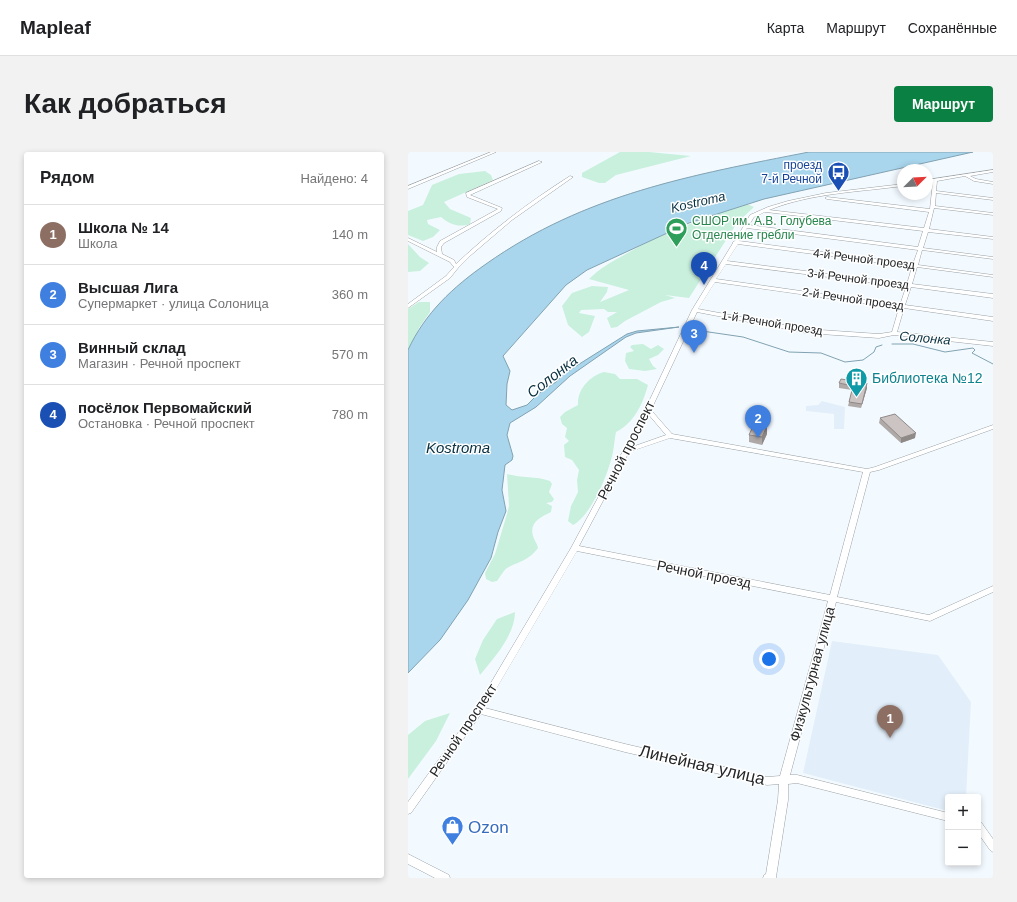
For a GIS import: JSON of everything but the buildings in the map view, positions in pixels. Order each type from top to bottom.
[{"type":"street","points":[[408,188],[494,152]]},
{"type":"street","points":[[440,254],[439,247],[442,242],[499,210],[500,208],[469,196],[468,194],[540,162]]},
{"type":"street","points":[[894,333],[933,209],[935,180],[993,171]]},
{"type":"street","points":[[967,176],[975,180],[993,183]]},
{"type":"street","points":[[408,306],[448,277],[456,267],[498,228],[525,207],[571,177]]},
{"type":"street","name":"Речной проспект","points":[[408,810],[479,710],[575,548],[648,410],[695,310],[752,216],[781,204],[817,197],[897,186]]},
{"type":"street","points":[[934,192],[993,199]]},
{"type":"street","points":[[817,197],[993,214]]},
{"type":"street","points":[[764,210],[993,238]]},
{"type":"street","points":[[746,226],[993,258]]},
{"type":"street","points":[[408,239],[440,254],[452,261],[456,267]]},
{"type":"street","name":"4-й Речной проезд","points":[[735,242],[993,276]]},
{"type":"street","name":"3-й Речной проезд","points":[[724,262],[993,296]]},
{"type":"street","name":"2-й Речной проезд","points":[[713,280],[993,319]]},
{"type":"street","name":"1-й Речной проезд","points":[[695,310],[806,331],[879,336],[894,333],[993,344]]},
{"type":"street","points":[[648,410],[670,436]]},
{"type":"street","points":[[626,451],[670,436],[867,471],[877,469],[993,427]]},
{"type":"street","name":"Физкультурная улица","points":[[770,878],[784,780],[867,471]]},
{"type":"street","name":"Речной проезд","points":[[575,548],[930,618],[993,589]]},
{"type":"street","name":"Линейная улица","points":[[479,710],[625,748],[767,781],[798,779],[945,816]]},
{"type":"street","points":[[981,829],[993,847]]},
{"type":"street","points":[[408,859],[445,878]]},
{"type":"shaded area","points":[[822,401],[845,407],[844,429],[834,429],[834,414],[806,411],[806,406],[818,405]]},
{"type":"shaded area","points":[[832,641],[938,655],[971,702],[966,794],[945,794],[945,810],[803,773]]},
{"type":"green space","points":[[620,152],[649,152],[691,156],[616,175],[605,183],[599,183],[582,177],[582,173]]},
{"type":"green space","points":[[485,171],[491,175],[493,180],[444,202],[450,209],[471,218],[470,224],[462,226],[454,225],[441,217],[427,220],[428,224],[440,230],[433,237],[423,241],[408,235],[408,211],[423,205],[432,185],[459,174]]},
{"type":"green space","name":"СШОР им. А.В. Голубева Отделение гребли","points":[[747,204],[754,207],[737,223],[689,298],[665,295],[675,298],[661,302],[625,321],[617,327],[611,328],[607,318],[617,312],[608,312],[604,309],[581,310],[579,313],[595,316],[589,332],[582,337],[568,325],[562,306],[572,293],[592,286],[608,287],[607,292],[600,302],[629,290],[589,279],[605,266],[669,232]]},
{"type":"green space","points":[[408,244],[420,257],[429,263],[420,271],[408,272]]},
{"type":"green space","points":[[419,302],[430,302],[430,312],[419,328],[408,350],[408,309]]},
{"type":"green space","points":[[643,344],[651,349],[658,345],[664,349],[658,355],[649,359],[653,366],[657,369],[645,371],[629,369],[625,361],[626,353],[634,351],[630,347],[632,345]]},
{"type":"green space","points":[[604,372],[615,374],[620,379],[637,379],[648,385],[640,406],[633,418],[628,424],[616,432],[609,468],[601,487],[585,514],[573,525],[568,521],[571,506],[578,492],[577,480],[579,470],[572,460],[565,457],[564,445],[569,441],[565,437],[567,428],[562,424],[560,417],[565,412],[578,405],[578,399],[585,384],[589,380]]},
{"type":"green space","points":[[507,474],[550,481],[552,484],[549,492],[554,499],[552,502],[546,503],[552,506],[551,512],[537,521],[533,527],[533,536],[538,548],[527,558],[507,568],[497,581],[492,582],[486,579],[485,573],[495,554],[509,506]]},
{"type":"green space","points":[[515,612],[512,629],[508,638],[480,675],[475,659],[483,640],[497,619]]},
{"type":"green space","points":[[450,713],[436,741],[408,779],[408,735],[425,721]]},
{"type":"water","name":"Kostroma","points":[[809,152],[973,152],[920,164],[897,164],[897,169],[764,199],[689,223],[587,270],[566,285],[503,356],[510,371],[507,384],[506,405],[512,410],[527,405],[538,394],[556,382],[565,373],[627,334],[637,331],[679,327],[636,333],[626,337],[570,376],[536,407],[510,423],[507,435],[513,456],[512,460],[505,465],[502,490],[506,511],[498,532],[491,558],[468,600],[440,640],[408,673],[408,350],[423,324],[431,313],[451,292],[486,264],[524,240],[562,220],[641,190],[723,169]]},
{"type":"waterway","name":"Солонка","points":[[695,330],[743,337],[789,352],[821,353],[845,362],[863,360],[874,352],[876,347],[882,345]]},
{"type":"waterway","name":"Солонка","points":[[892,344],[913,344],[945,352],[973,348],[975,350],[972,353],[993,364]]},
{"type":"place","name":"проезд 7-й Речной","points":[[838,192]]},
{"type":"place","name":"СШОР им. А.В. Голубева Отделение гребли","points":[[677,248]]},
{"type":"place","name":"посёлок Первомайский","points":[[704,285]]},
{"type":"place","name":"Винный склад","points":[[694,353]]},
{"type":"place","name":"Библиотека №12","points":[[857,398]]},
{"type":"place","name":"Высшая Лига","points":[[758,438]]},
{"type":"place","name":"Школа № 14","points":[[890,738]]},
{"type":"place","name":"Ozon","points":[[452,846]]}]
